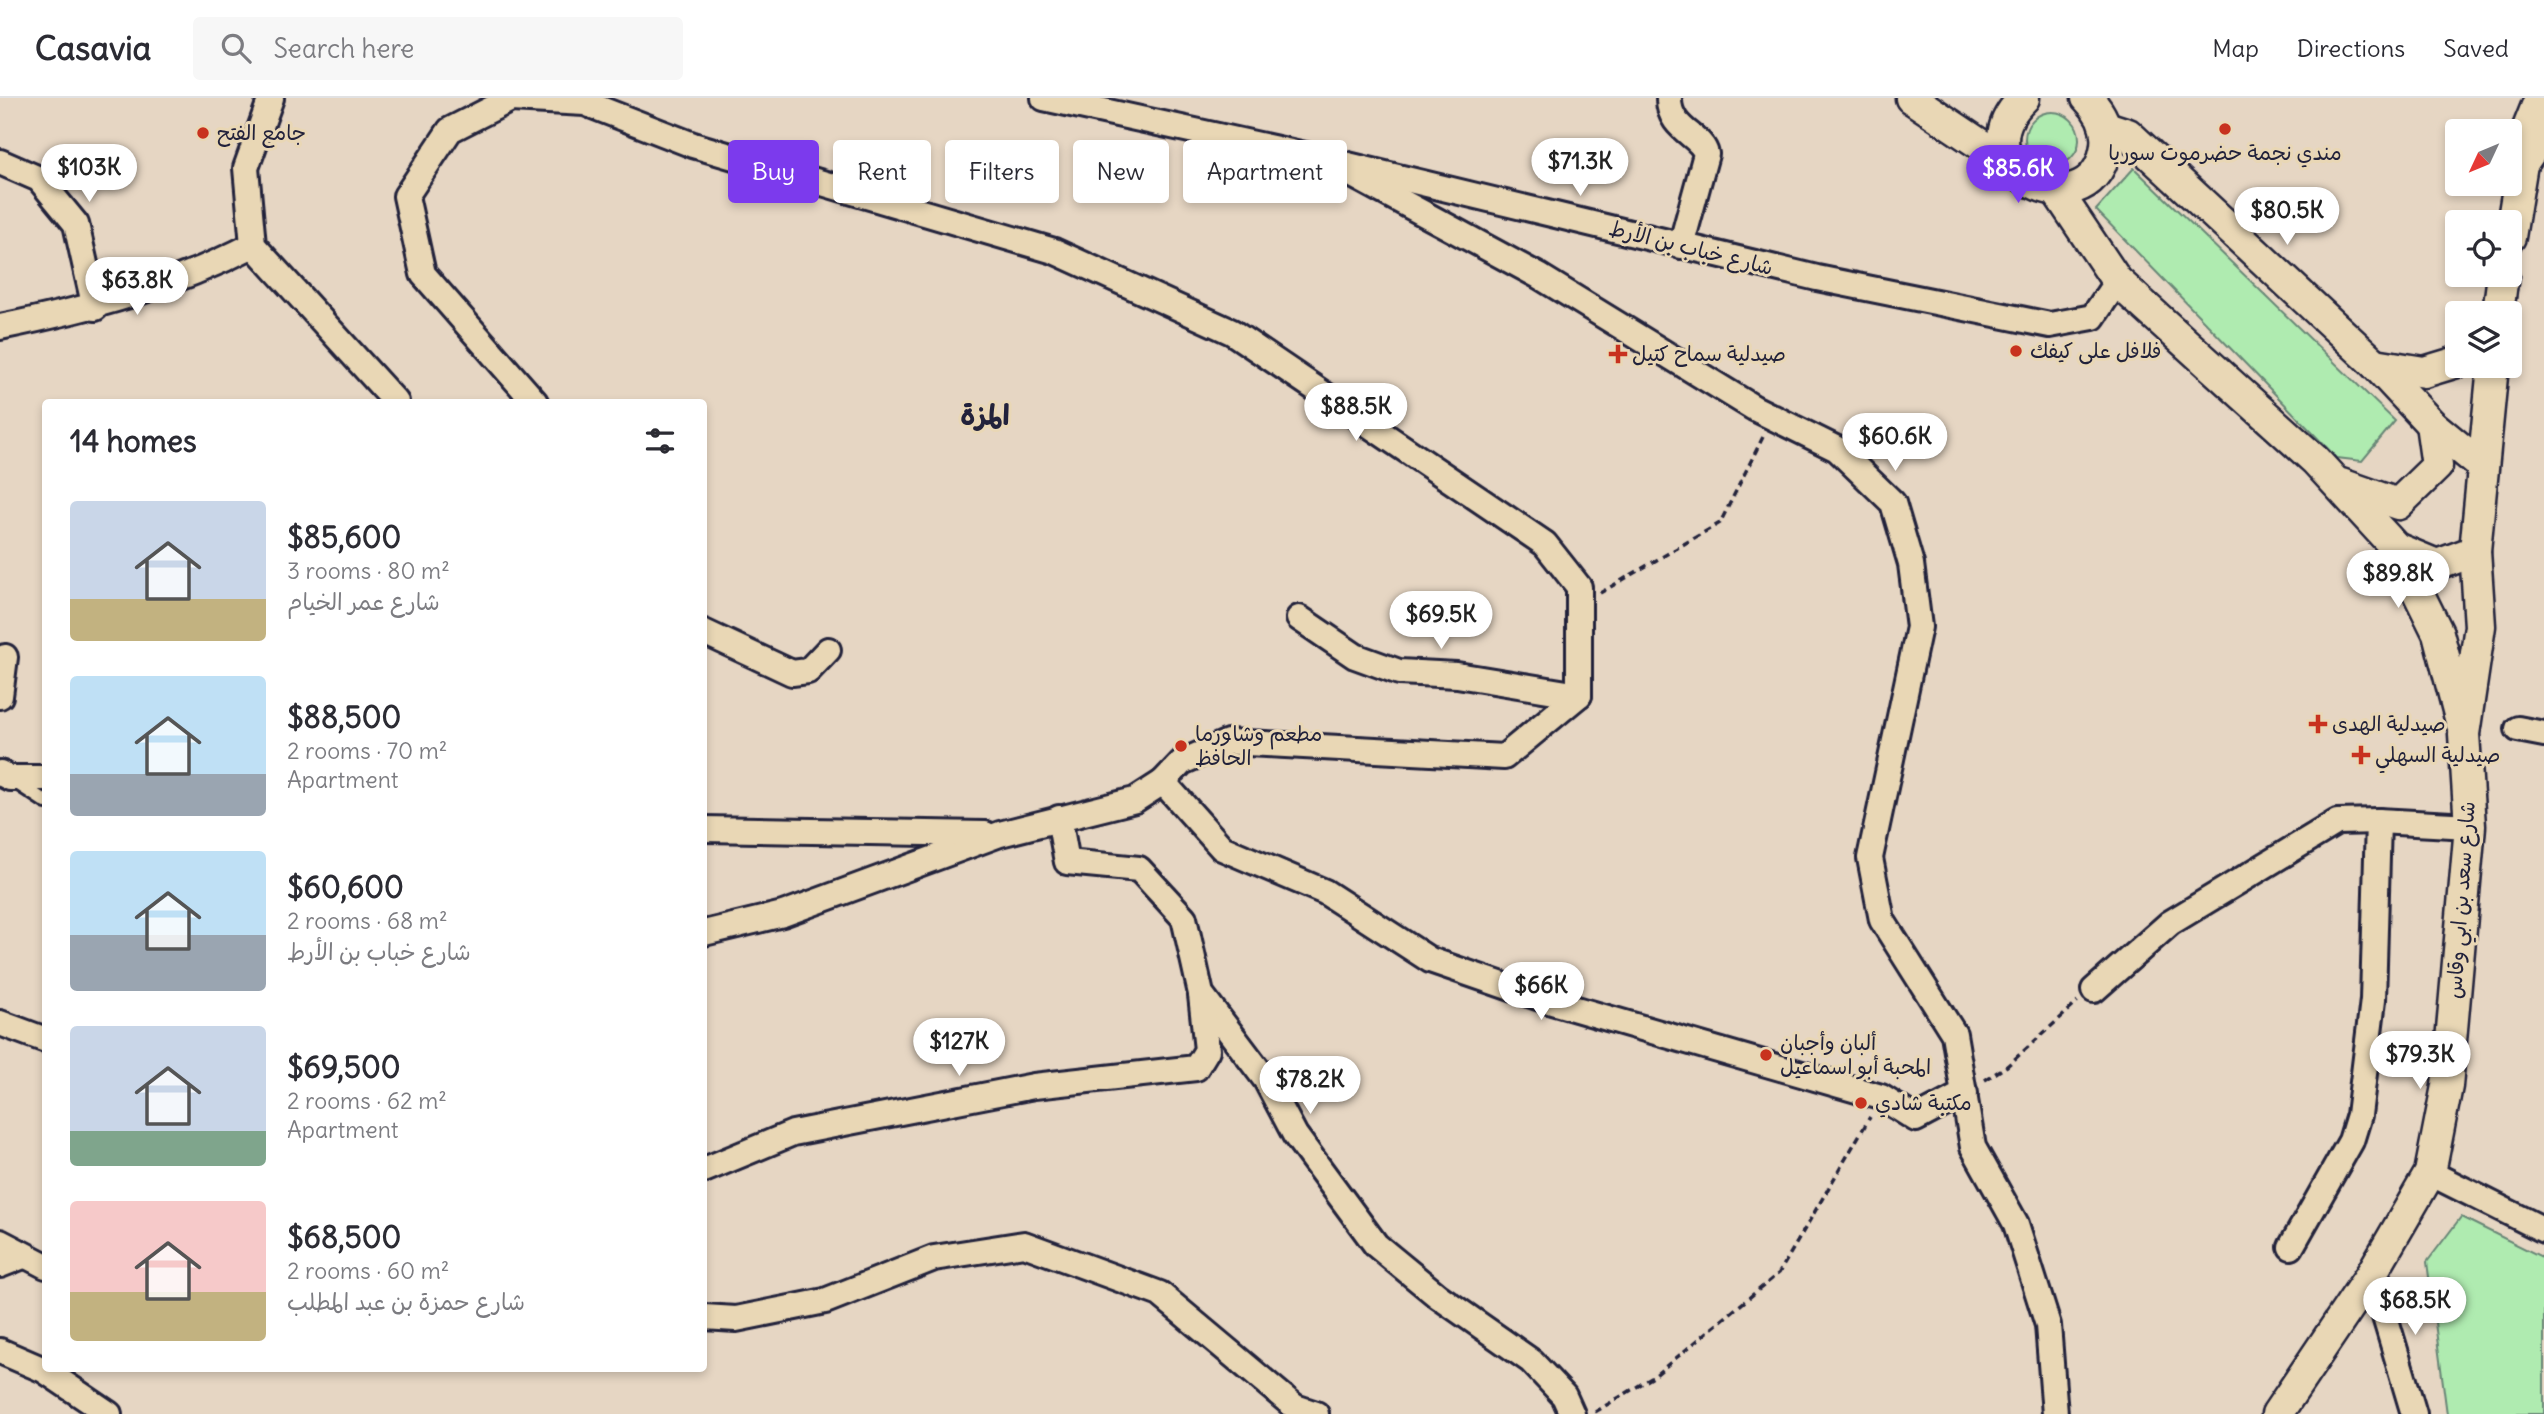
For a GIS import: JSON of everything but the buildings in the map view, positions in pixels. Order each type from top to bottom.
[{"type":"street","points":[[271,98],[246,168],[254,245],[393,399]]},
{"type":"street","name":"شارع خباب بن الأرط","points":[[1044,98],[1236,140]]},
{"type":"street","points":[[1669,98],[1671,111],[1682,130],[1703,145],[1706,154],[1681,246]]},
{"type":"street","points":[[1911,98],[2011,165],[2023,179],[2039,188],[2056,190],[2085,181],[2096,171],[2104,157],[2106,127],[2099,111],[2087,98]]},
{"type":"street","points":[[2011,165],[2005,144],[2006,122],[2022,98]]},
{"type":"street","points":[[2522,144],[2540,98]]},
{"type":"street","points":[[532,399],[423,274],[407,196],[450,130],[511,99],[585,103],[692,145],[1054,251],[1232,332],[1545,544],[1579,587],[1579,695]]},
{"type":"street","points":[[2106,127],[2128,134],[2375,364],[2431,424],[2482,466]]},
{"type":"street","points":[[2514,210],[2522,164],[2544,132]]},
{"type":"street","points":[[0,162],[39,179],[76,224],[95,308]]},
{"type":"street","name":"شارع خباب بن الأرط","points":[[1347,165],[1817,278],[2050,325],[2093,317],[2118,281]]},
{"type":"street","points":[[1347,172],[1539,275],[1772,418],[1838,449],[1893,503],[1911,564],[1919,627],[1870,858],[1882,920],[1954,1034],[1973,1147],[2016,1224],[2048,1325],[2055,1414]]},
{"type":"street","points":[[2056,190],[2118,281],[2337,483],[2396,548],[2438,633],[2465,734]]},
{"type":"street","points":[[0,327],[95,308],[216,264],[254,245]]},
{"type":"street","points":[[2375,364],[2424,372],[2445,366]]},
{"type":"street","name":"شارع سعد بن ابي وقاس","points":[[2277,1414],[2372,1273],[2430,1172],[2447,1086],[2470,826],[2465,734],[2480,626],[2475,551],[2492,378]]},
{"type":"street","points":[[2337,483],[2398,504],[2437,466],[2431,424]]},
{"type":"street","points":[[2396,548],[2437,565],[2475,551]]},
{"type":"street","points":[[1298,618],[1355,656],[1399,672],[1457,675],[1579,695]]},
{"type":"street","points":[[707,633],[792,673],[808,671],[828,650]]},
{"type":"street","points":[[0,696],[5,657]]},
{"type":"street","points":[[707,932],[783,914],[1000,834],[1135,800],[1163,782],[1182,762],[1228,742],[1504,757],[1579,695]]},
{"type":"street","points":[[2518,729],[2544,734]]},
{"type":"street","points":[[5,775],[42,778]]},
{"type":"street","points":[[1163,782],[1222,848],[1325,892],[1430,960],[1565,1006],[1881,1097],[1916,1119],[1965,1093]]},
{"type":"street","points":[[707,1169],[793,1132],[1034,1086],[1196,1068],[1207,1050],[1201,994],[1184,918],[1139,869],[1067,862],[1059,818]]},
{"type":"street","points":[[2291,1247],[2351,1141],[2359,1115],[2373,1000],[2378,821]]},
{"type":"street","points":[[2094,990],[2170,923],[2337,822],[2378,821],[2470,826]]},
{"type":"street","points":[[707,829],[1000,834]]},
{"type":"street","points":[[1201,994],[1266,1080],[1295,1135],[1376,1245],[1438,1296],[1531,1361],[1564,1396],[1572,1414]]},
{"type":"street","points":[[0,1023],[42,1039]]},
{"type":"street","points":[[2430,1172],[2544,1230]]},
{"type":"street","points":[[0,1241],[23,1262]]},
{"type":"street","points":[[707,1317],[736,1318],[825,1301],[934,1258],[1024,1244],[1160,1294],[1295,1407],[1316,1414]]},
{"type":"street","points":[[2372,1273],[2414,1414]]},
{"type":"street","points":[[0,1351],[42,1369]]},
{"type":"street","points":[[47,1372],[109,1414]]},
{"type":"lane","points":[[5,775],[42,799]]},
{"type":"path","points":[[1579,604],[1720,523],[1772,418]]},
{"type":"path","points":[[1965,1093],[2007,1066],[2056,1019],[2094,990]]},
{"type":"path","points":[[1585,1414],[1600,1411],[1653,1377],[1779,1273],[1881,1097]]},
{"type":"green space","points":[[2052,112],[2071,120],[2079,139],[2071,158],[2052,166],[2033,158],[2025,139],[2033,120]]},
{"type":"green space","points":[[2134,168],[2395,421],[2362,461],[2337,458],[2096,210]]},
{"type":"green space","points":[[2461,1217],[2544,1258],[2544,1414],[2447,1414],[2427,1262]]},
{"type":"place","name":"مندي نجمة حضرموت سوريا","points":[[2225,129]]},
{"type":"place","name":"جامع الفتح","points":[[203,133]]},
{"type":"place","name":"فلافل على كيفك","points":[[2016,351]]},
{"type":"place","name":"صيدلية سماح كتيل","points":[[1618,354]]},
{"type":"place","name":"صيدلية الهدى","points":[[2318,724]]},
{"type":"place","name":"مطعم وشاورما الحافظ","points":[[1181,746]]},
{"type":"place","name":"صيدلية السهلي","points":[[2361,755]]},
{"type":"place","name":"ألبان وأجبان المحبة أبو اسماعيل","points":[[1766,1055]]},
{"type":"place","name":"مكتبة شادي","points":[[1861,1103]]},
{"type":"district","name":"المزة","points":[[985,415]]}]
